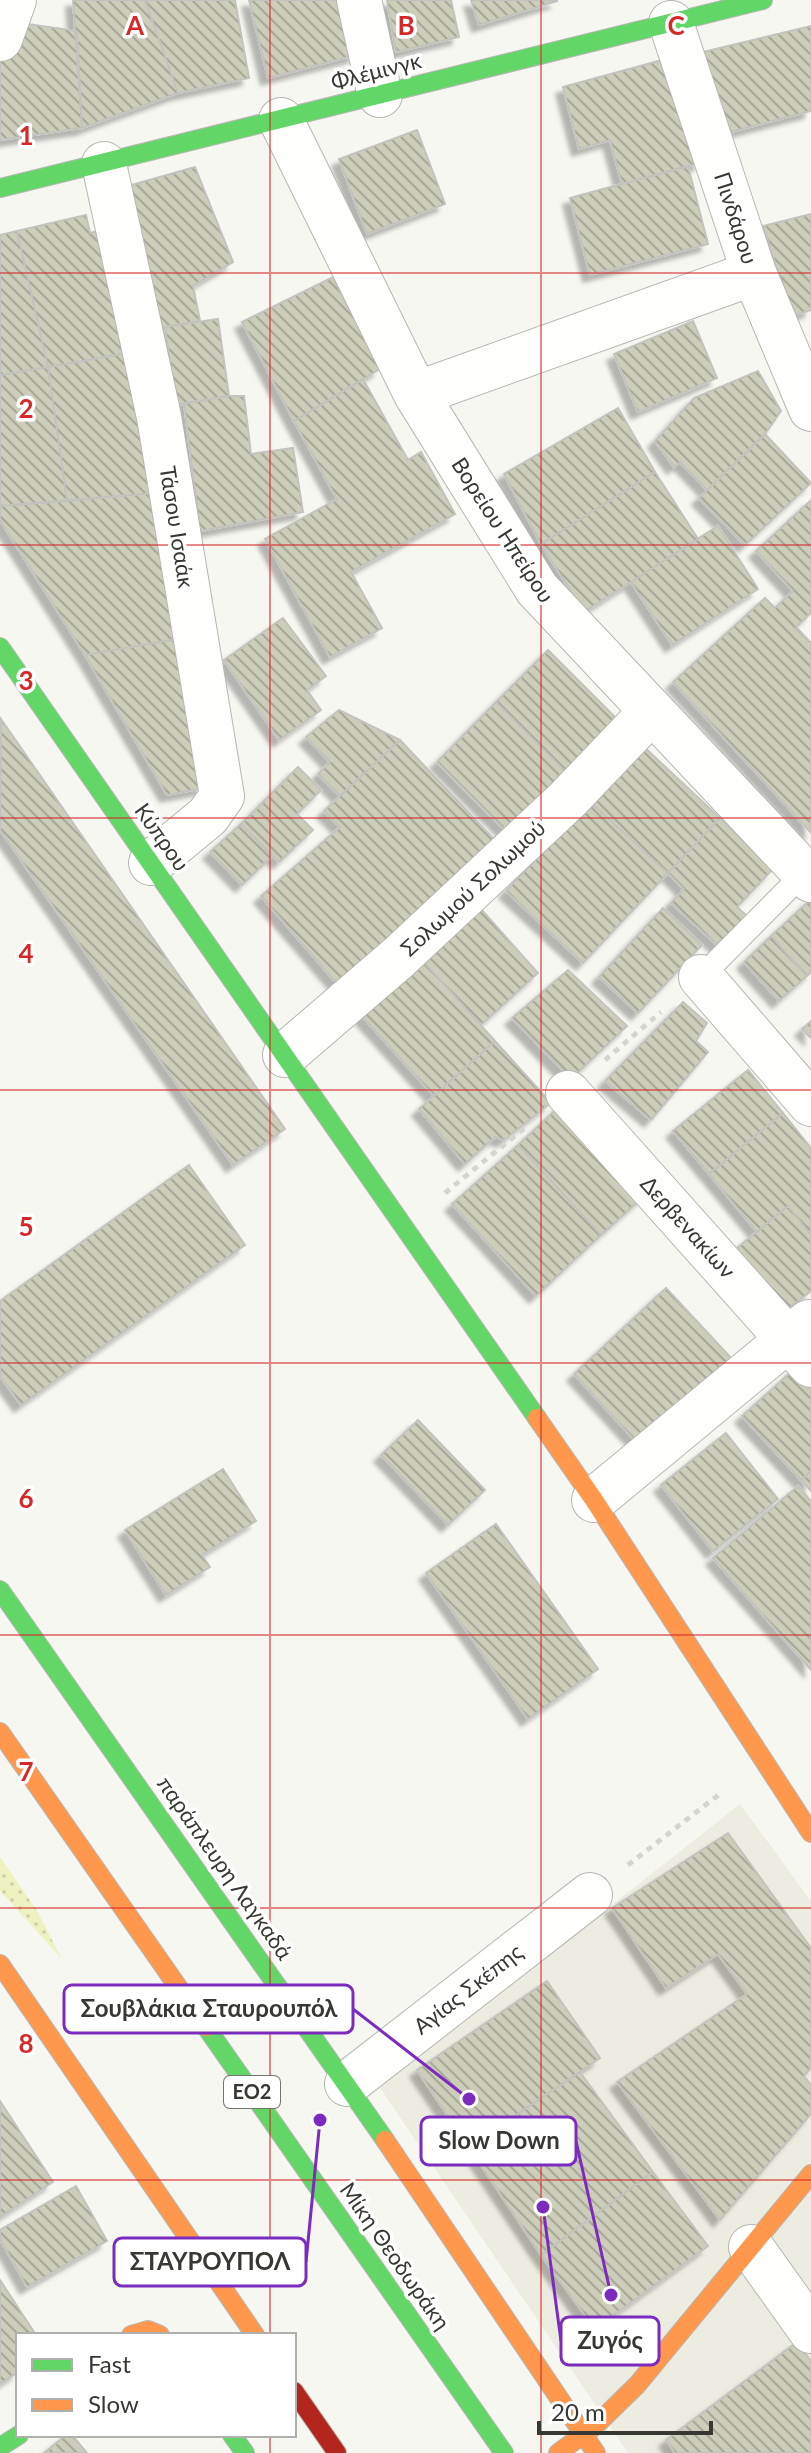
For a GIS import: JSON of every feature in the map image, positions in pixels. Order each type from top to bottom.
[{"type":"main road","name":"Φλέμινγκ","points":[[0,188],[671,23],[712,6],[763,0]]},
{"type":"main road","name":"Κύπρου","points":[[0,647],[594,1500],[811,1833]]},
{"type":"main road","name":"παράπλευρη Λαγκαδά","points":[[0,1590],[347,2084],[596,2453]]},
{"type":"main road","name":"Μίκη Θεοδωράκη","points":[[0,1732],[504,2453]]},
{"type":"main road","points":[[0,1964],[254,2333]]},
{"type":"main road","points":[[558,2453],[584,2436],[637,2385],[811,2174]]},
{"type":"main road","points":[[296,2394],[337,2453]]},
{"type":"street","points":[[0,39],[14,0]]},
{"type":"street","points":[[359,0],[380,95]]},
{"type":"street","name":"Πινδάρου","points":[[671,23],[754,273],[811,409]]},
{"type":"street","name":"Βορείου Ηπείρου","points":[[281,120],[416,394],[537,589],[651,712],[809,874]]},
{"type":"street","name":"Τάσου Ισαάκ","points":[[104,164],[159,417],[222,796],[208,816],[151,863]]},
{"type":"street","points":[[416,394],[754,273]]},
{"type":"street","name":"Σολωμού Σολωμού","points":[[285,1055],[398,958],[567,800],[651,712]]},
{"type":"street","points":[[701,977],[811,1104]]},
{"type":"street","name":"Δερβενακίων","points":[[568,1093],[803,1342]]},
{"type":"street","points":[[594,1500],[803,1342]]},
{"type":"street","name":"Αγίας Σκέπης","points":[[347,2084],[590,1895]]},
{"type":"street","points":[[751,2247],[811,2331]]},
{"type":"lane","points":[[701,977],[809,874]]},
{"type":"path","points":[[590,1895],[763,1759]]},
{"type":"shaded area","points":[[740,1804],[811,1901],[811,2419],[777,2453],[628,2453],[380,2088]]},
{"type":"green space","points":[[0,1857],[36,1909],[62,1959],[0,1891]]},
{"type":"building","points":[[73,0],[145,0],[178,93],[82,128]]},
{"type":"building","points":[[145,0],[235,0],[249,78],[178,93]]},
{"type":"building","points":[[249,0],[341,0],[356,55],[268,78]]},
{"type":"building","points":[[387,0],[451,0],[459,37],[396,52]]},
{"type":"building","points":[[471,0],[556,0],[557,1],[479,25]]},
{"type":"building","points":[[14,22],[77,31],[82,128],[0,140],[0,59]]},
{"type":"building","points":[[811,26],[811,111],[723,134],[703,52]]},
{"type":"building","points":[[673,57],[701,163],[622,184],[610,140],[579,149],[563,87]]},
{"type":"building","points":[[417,130],[445,204],[367,234],[339,159]]},
{"type":"building","points":[[688,166],[708,244],[590,275],[570,198]]},
{"type":"building","points":[[195,167],[233,262],[193,286],[200,321],[142,330],[121,188]]},
{"type":"building","points":[[811,214],[811,310],[792,316],[763,226]]},
{"type":"building","points":[[86,215],[90,233],[102,230],[127,353],[48,367],[17,231]]},
{"type":"building","points":[[17,231],[48,367],[0,375],[0,235]]},
{"type":"building","points":[[333,277],[380,369],[294,421],[242,322]]},
{"type":"building","points":[[218,319],[229,396],[176,405],[165,327]]},
{"type":"building","points":[[693,321],[717,378],[638,412],[614,354]]},
{"type":"building","points":[[127,353],[153,493],[67,501],[48,367]]},
{"type":"building","points":[[48,367],[67,501],[0,506],[0,375]]},
{"type":"building","points":[[758,371],[781,411],[765,434],[707,490],[680,462],[674,467],[655,441],[694,398]]},
{"type":"building","points":[[363,379],[408,460],[421,452],[455,514],[351,572],[382,628],[330,657],[265,539],[337,499],[294,421]]},
{"type":"building","points":[[244,396],[251,454],[293,448],[303,512],[200,531],[184,403]]},
{"type":"building","points":[[618,408],[655,472],[541,544],[504,474]]},
{"type":"building","points":[[765,434],[811,483],[745,545],[699,498]]},
{"type":"building","points":[[655,472],[698,539],[584,612],[541,544]]},
{"type":"building","points":[[153,493],[177,639],[85,655],[0,520],[0,506]]},
{"type":"building","points":[[811,500],[811,613],[796,627],[811,643],[811,833],[673,682],[765,598],[775,608],[793,591],[756,551]]},
{"type":"building","points":[[718,526],[758,589],[672,645],[631,582]]},
{"type":"building","points":[[283,618],[326,676],[307,690],[321,710],[279,740],[224,660]]},
{"type":"building","points":[[177,639],[204,788],[167,795],[85,655]]},
{"type":"building","points":[[548,650],[622,724],[571,777],[496,702]]},
{"type":"building","points":[[496,702],[571,777],[511,836],[437,762]]},
{"type":"building","points":[[339,710],[400,740],[340,796],[318,774],[330,762],[306,737]]},
{"type":"building","points":[[1,719],[285,1129],[233,1165],[0,830]]},
{"type":"building","points":[[400,740],[505,851],[344,992],[261,896],[340,827],[324,811]]},
{"type":"building","points":[[643,746],[720,818],[668,873],[590,802]]},
{"type":"building","points":[[298,767],[321,790],[297,814],[313,830],[279,862],[241,824]]},
{"type":"building","points":[[590,802],[668,873],[583,963],[506,891]]},
{"type":"building","points":[[720,818],[772,870],[737,907],[754,922],[725,952],[671,903],[684,889],[668,873]]},
{"type":"building","points":[[241,824],[272,856],[242,885],[210,852]]},
{"type":"building","points":[[811,899],[811,972],[807,976],[771,936]]},
{"type":"building","points":[[480,908],[538,973],[481,1025],[422,960]]},
{"type":"building","points":[[663,908],[702,945],[638,1013],[599,977]]},
{"type":"building","points":[[771,936],[807,976],[779,1001],[744,962]]},
{"type":"building","points":[[422,960],[495,1041],[434,1096],[361,1015]]},
{"type":"building","points":[[568,970],[627,1026],[571,1079],[512,1018]]},
{"type":"building","points":[[683,1002],[707,1023],[696,1041],[708,1052],[651,1120],[605,1081]]},
{"type":"building","points":[[811,1021],[811,1038],[802,1029]]},
{"type":"building","points":[[495,1041],[551,1103],[504,1140],[495,1137],[465,1164],[419,1109]]},
{"type":"building","points":[[748,1070],[783,1113],[709,1174],[673,1131]]},
{"type":"building","points":[[565,1101],[648,1193],[601,1235],[518,1145]]},
{"type":"building","points":[[783,1113],[811,1148],[811,1235],[788,1206],[757,1232],[709,1174]]},
{"type":"building","points":[[518,1145],[601,1235],[536,1296],[452,1204]]},
{"type":"building","points":[[189,1165],[245,1245],[21,1405],[0,1376],[0,1301]]},
{"type":"building","points":[[788,1206],[811,1235],[811,1291],[780,1315],[731,1253]]},
{"type":"building","points":[[666,1288],[733,1360],[640,1446],[574,1374]]},
{"type":"building","points":[[802,1362],[811,1372],[811,1471],[801,1480],[742,1416]]},
{"type":"building","points":[[418,1420],[485,1490],[448,1525],[381,1455]]},
{"type":"building","points":[[726,1433],[778,1499],[713,1551],[661,1485]]},
{"type":"building","points":[[223,1469],[256,1521],[202,1555],[210,1567],[166,1595],[125,1530]]},
{"type":"building","points":[[811,1471],[811,1491],[801,1480]]},
{"type":"building","points":[[798,1486],[811,1501],[811,1670],[713,1558]]},
{"type":"building","points":[[496,1524],[598,1669],[528,1719],[426,1573]]},
{"type":"building","points":[[728,1833],[811,1948],[811,2068],[804,2076],[811,2085],[811,2114],[720,2220],[617,2082],[747,1994],[718,1954],[666,1988],[612,1908]]},
{"type":"building","points":[[547,1981],[600,2058],[469,2147],[417,2070]]},
{"type":"building","points":[[580,2072],[653,2172],[541,2255],[469,2147]]},
{"type":"building","points":[[0,2101],[53,2182],[0,2217]]},
{"type":"building","points":[[653,2172],[708,2246],[595,2329],[541,2255]]},
{"type":"building","points":[[76,2186],[107,2241],[27,2287],[0,2239],[0,2230]]},
{"type":"building","points":[[0,2280],[35,2333],[16,2333],[16,2373],[0,2384]]},
{"type":"building","points":[[797,2342],[811,2361],[811,2453],[675,2453],[666,2440]]},
{"type":"building","points":[[64,2437],[74,2437],[87,2453],[44,2453]]},
{"type":"traffic: fast","points":[[0,188],[763,0]]},
{"type":"traffic: fast","points":[[0,647],[537,1418]]},
{"type":"traffic: fast","points":[[0,1590],[385,2140]]},
{"type":"traffic: fast","points":[[206,2027],[504,2453]]},
{"type":"traffic: fast","points":[[0,2447],[16,2437]]},
{"type":"traffic: fast","points":[[233,2437],[245,2453]]},
{"type":"traffic: slow","points":[[537,1418],[811,1833]]},
{"type":"traffic: slow","points":[[0,1732],[206,2027]]},
{"type":"traffic: slow","points":[[0,1964],[254,2333]]},
{"type":"traffic: slow","points":[[385,2140],[596,2453]]},
{"type":"traffic: slow","points":[[558,2453],[595,2426],[637,2385],[811,2174]]},
{"type":"traffic: slow","points":[[138,2333],[148,2330],[155,2333]]},
{"type":"traffic: jam","points":[[296,2394],[337,2453]]},
{"type":"place","name":"Σουβλάκια Σταυρουπόλ","points":[[469,2099]]},
{"type":"place","name":"ΣΤΑΥΡΟΥΠΟΛ","points":[[320,2120]]},
{"type":"place","name":"Ζυγός","points":[[543,2207]]},
{"type":"place","name":"Slow Down","points":[[611,2295]]}]
